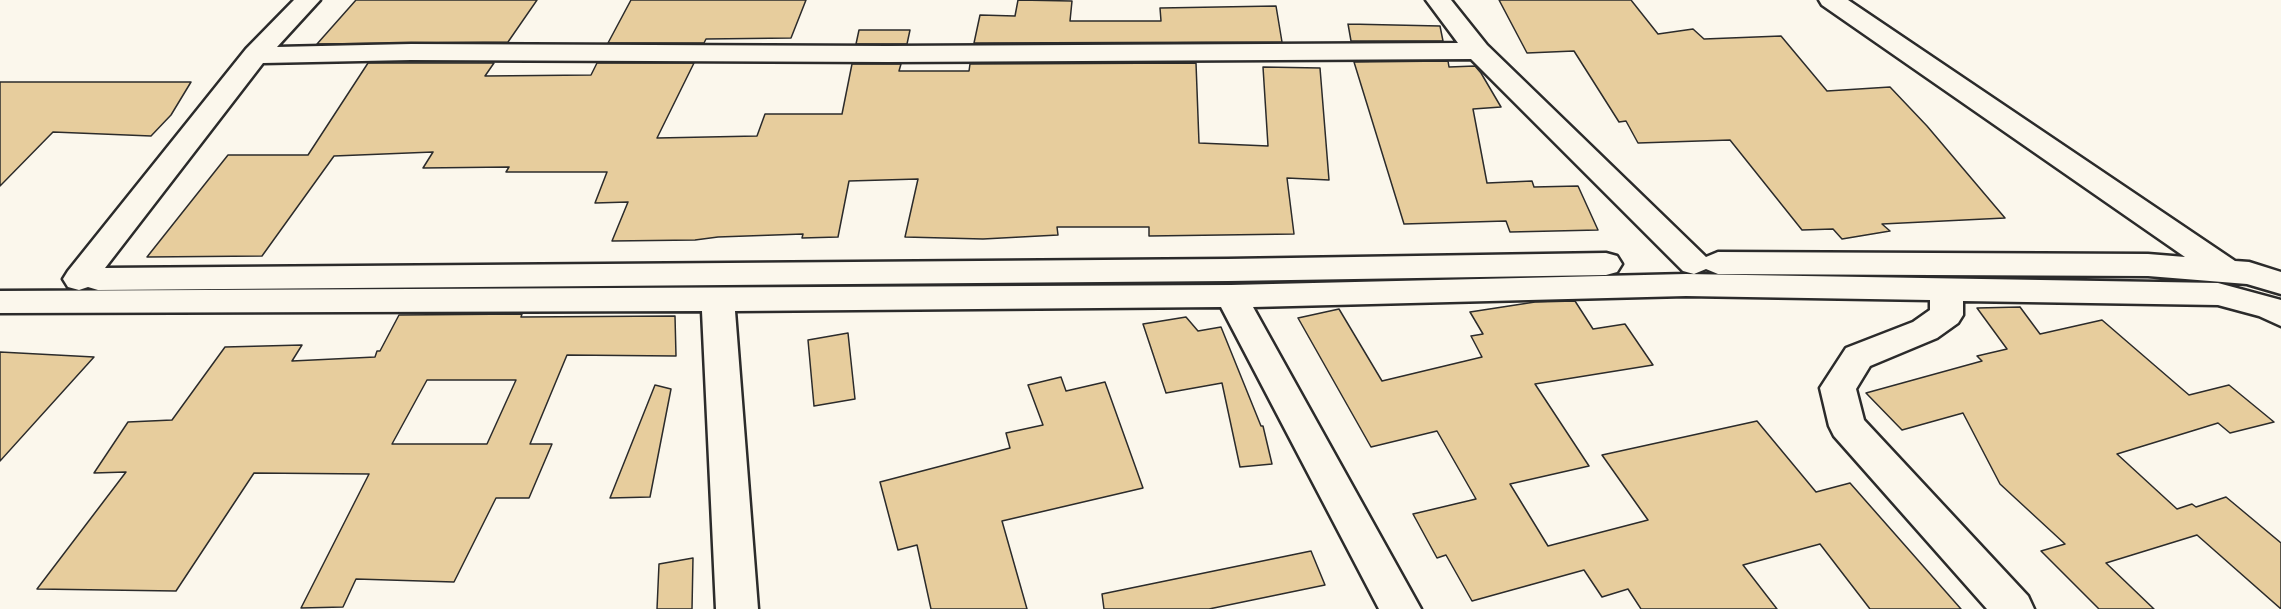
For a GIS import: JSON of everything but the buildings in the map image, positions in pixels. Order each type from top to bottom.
[{"type":"street","points":[[78,279],[255,55],[308,0]]},
{"type":"street","points":[[1438,0],[1478,51],[1694,263]]},
{"type":"street","points":[[1831,0],[2228,271]]},
{"type":"street","points":[[255,55],[411,52],[911,54],[1478,51]]},
{"type":"street","points":[[0,279],[1228,270],[1694,263],[2148,265],[2249,273],[2281,283]]},
{"type":"street","points":[[0,302],[1231,296],[1686,285],[2218,294],[2270,308],[2281,314]]},
{"type":"street","points":[[1947,290],[1946,315],[1926,330],[1858,357],[1838,388],[1847,426],[2013,609]]},
{"type":"street","points":[[1231,296],[1400,609]]},
{"type":"street","points":[[718,300],[737,609]]}]
